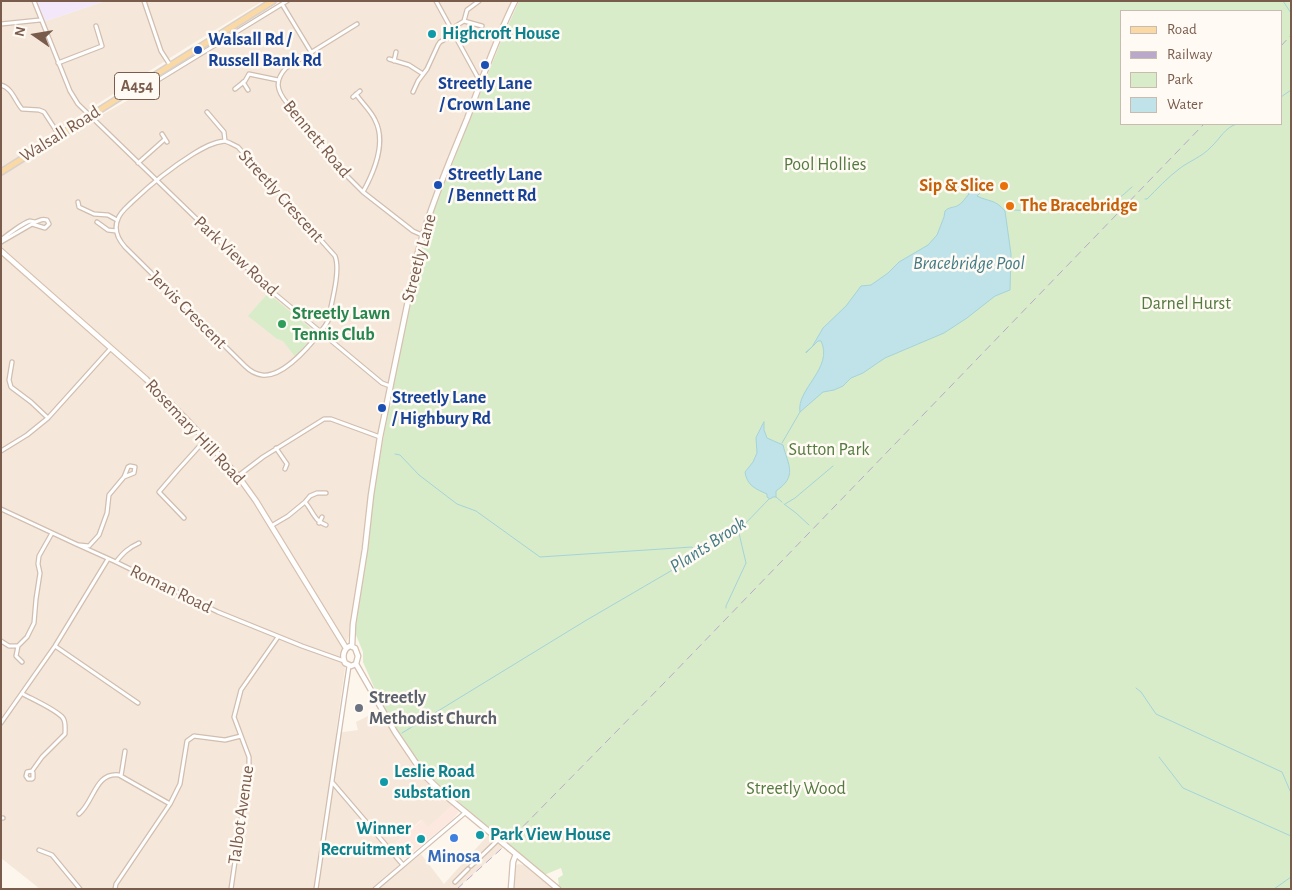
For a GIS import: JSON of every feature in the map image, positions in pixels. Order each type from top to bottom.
[{"type":"main road","name":"Walsall Road","points":[[1,172],[274,1]]},
{"type":"main road","name":"Streetly Lane","points":[[352,646],[353,624],[380,437],[422,235],[502,28],[515,1]]},
{"type":"main road","name":"Rosemary Hill Road","points":[[1,251],[146,379],[206,440],[238,476],[256,501],[346,648]]},
{"type":"main road","points":[[356,664],[351,666],[345,664],[343,655],[346,648],[350,646],[355,648],[357,652],[358,659],[356,664],[390,724],[419,768],[466,812],[558,889]]},
{"type":"main road","points":[[511,889],[513,862],[516,854]]},
{"type":"street","name":"Park View Road","points":[[34,1],[58,63],[78,104],[270,289],[382,383],[390,386]]},
{"type":"street","points":[[144,1],[161,51],[170,65]]},
{"type":"street","name":"Walsall Road","points":[[145,81],[150,85],[287,1]]},
{"type":"street","points":[[436,1],[477,76],[482,80]]},
{"type":"street","points":[[451,29],[464,21],[467,10],[479,1]]},
{"type":"street","points":[[282,4],[311,52]]},
{"type":"street","points":[[1,24],[40,20]]},
{"type":"street","points":[[464,21],[482,26]]},
{"type":"street","name":"Bennett Road","points":[[357,24],[286,68],[278,80],[278,88],[281,95],[344,173],[363,192],[413,231],[422,235]]},
{"type":"street","points":[[58,63],[102,46],[96,26]]},
{"type":"street","points":[[413,92],[422,74],[427,70],[438,45],[445,38],[454,34]]},
{"type":"street","points":[[394,61],[396,52]]},
{"type":"street","points":[[389,59],[409,65],[422,74]]},
{"type":"street","points":[[234,88],[243,82],[251,70]]},
{"type":"street","points":[[249,74],[278,80]]},
{"type":"street","points":[[243,82],[248,90]]},
{"type":"street","points":[[1,85],[9,89],[22,109],[44,112],[59,135]]},
{"type":"street","points":[[415,88],[419,90]]},
{"type":"street","points":[[353,97],[360,91]]},
{"type":"street","points":[[356,94],[375,120],[380,148],[363,192]]},
{"type":"street","points":[[207,112],[224,132],[224,142]]},
{"type":"street","points":[[138,163],[166,140],[162,134]]},
{"type":"street","name":"Streetly Crescent","points":[[155,180],[200,150],[215,143],[230,142],[238,147],[335,256],[337,273],[328,321],[320,332]]},
{"type":"street","points":[[97,222],[108,230],[116,230],[117,220],[122,212],[155,180]]},
{"type":"street","points":[[78,202],[79,207]]},
{"type":"street","points":[[79,207],[94,214],[108,215],[117,220]]},
{"type":"street","points":[[75,209],[79,207]]},
{"type":"street","points":[[1,241],[32,224],[38,223]]},
{"type":"street","name":"Jervis Crescent","points":[[116,230],[117,238],[125,247],[251,372],[265,375],[280,370],[299,357],[320,332]]},
{"type":"street","points":[[1,451],[27,435],[48,418],[111,348]]},
{"type":"street","points":[[12,362],[12,373],[9,380],[11,387],[48,418]]},
{"type":"street","points":[[238,476],[276,448],[324,419],[331,419],[380,437]]},
{"type":"street","points":[[184,518],[159,492],[206,440]]},
{"type":"street","points":[[276,448],[287,464],[285,469]]},
{"type":"street","points":[[76,544],[88,546],[99,535],[107,513],[109,495],[124,477]]},
{"type":"street","points":[[271,526],[288,516],[310,496],[321,491],[326,494]]},
{"type":"street","points":[[305,502],[310,507],[316,520],[326,525]]},
{"type":"street","name":"Roman Road","points":[[1,509],[218,612],[326,656],[344,661]]},
{"type":"street","points":[[319,523],[322,517]]},
{"type":"street","points":[[22,662],[16,656],[18,646],[27,637],[34,623],[40,573],[39,556],[52,532]]},
{"type":"street","points":[[116,562],[129,547],[139,543]]},
{"type":"street","points":[[1,723],[55,646],[108,559]]},
{"type":"street","name":"Talbot Avenue","points":[[231,889],[249,765],[249,757],[234,717],[241,690],[278,637]]},
{"type":"street","points":[[1,642],[9,646],[18,646]]},
{"type":"street","points":[[55,646],[138,703]]},
{"type":"street","points":[[316,889],[349,666]]},
{"type":"street","points":[[22,694],[56,713],[63,718],[65,724],[65,734],[42,757],[32,771]]},
{"type":"street","points":[[115,889],[116,884],[170,804],[180,784],[187,741],[194,736],[225,740],[241,736]]},
{"type":"street","points":[[121,776],[125,751]]},
{"type":"street","points":[[79,814],[87,806],[94,791],[103,779],[111,775],[121,776],[170,804]]},
{"type":"street","points":[[332,782],[403,865]]},
{"type":"street","points":[[376,889],[466,812]]},
{"type":"street","points":[[455,882],[498,839]]},
{"type":"street","points":[[39,850],[52,855],[80,889]]},
{"type":"shaded area","points":[[1,1],[36,1],[43,22],[105,1],[263,1],[192,44],[49,136],[55,141],[157,84],[291,1],[512,1],[417,241],[375,451],[350,634],[342,651],[345,668],[336,733],[358,730],[356,722],[378,711],[415,768],[453,805],[428,828],[421,820],[388,849],[405,867],[421,854],[444,884],[489,834],[503,847],[457,889],[40,889],[1,858]],"holes":[[[268,293],[315,332],[295,357],[283,340],[279,340],[249,316]]]},
{"type":"shaded area","points":[[36,1],[105,1],[43,22]]},
{"type":"shaded area","points":[[453,805],[459,812],[453,819],[406,858],[402,858],[391,846],[422,820],[428,827]]},
{"type":"shaded area","points":[[518,864],[525,865],[555,889],[513,889],[515,866]]},
{"type":"green space","name":"Sutton Park","points":[[519,1],[1291,1],[1291,889],[561,889],[558,878],[563,875],[561,868],[544,875],[438,784],[413,756],[377,694],[363,662],[363,652],[356,635],[373,495],[389,407],[392,405],[390,403],[420,253],[433,213],[501,41]]},
{"type":"green space","name":"Streetly Lawn Tennis Club","points":[[268,293],[315,332],[295,357],[283,341],[277,339],[248,316]]},
{"type":"water","name":"Bracebridge Pool","points":[[971,183],[983,190],[977,196],[995,203],[1005,211],[1011,254],[1010,290],[995,296],[944,333],[885,358],[863,373],[851,378],[843,386],[823,392],[800,412],[800,403],[803,395],[823,360],[824,351],[821,341],[818,341],[812,347],[823,328],[846,306],[861,286],[871,285],[888,273],[899,262],[928,245],[937,235],[945,211],[962,202],[969,194],[966,187]]},
{"type":"water","points":[[764,422],[767,438],[783,445],[790,470],[783,486],[776,491],[776,497],[770,499],[767,497],[767,494],[750,484],[745,472],[757,453],[756,438]]},
{"type":"waterway","points":[[1283,1],[1291,13]]},
{"type":"waterway","name":"Plants Brook","points":[[1282,96],[1291,90]]},
{"type":"waterway","name":"Plants Brook","points":[[1145,199],[1179,169],[1200,156],[1229,128],[1235,125]]},
{"type":"waterway","name":"Plants Brook","points":[[1013,210],[1033,211],[1040,207],[1055,208],[1107,202],[1119,198],[1132,187]]},
{"type":"waterway","name":"Plants Brook","points":[[782,443],[800,412]]},
{"type":"waterway","points":[[395,454],[400,455],[419,475],[457,504],[476,511],[540,557],[692,547],[696,554]]},
{"type":"waterway","points":[[785,504],[795,498],[833,466]]},
{"type":"waterway","points":[[776,497],[782,502]]},
{"type":"waterway","name":"Plants Brook","points":[[402,733],[743,526],[769,499]]},
{"type":"waterway","points":[[784,504],[809,525]]},
{"type":"waterway","points":[[726,608],[746,563],[738,529]]},
{"type":"waterway","points":[[1136,688],[1141,692],[1156,714],[1282,772],[1291,793]]},
{"type":"waterway","points":[[1159,757],[1183,788],[1291,836]]},
{"type":"waterway","points":[[1274,889],[1291,877]]},
{"type":"railway","points":[[1282,45],[1291,35]]},
{"type":"railway","points":[[457,889],[500,850],[666,681],[1203,125]]},
{"type":"place","name":"Highcroft House","points":[[432,34]]},
{"type":"place","name":"Walsall Rd / Russell Bank Rd","points":[[198,50]]},
{"type":"place","name":"Streetly Lane / Crown Lane","points":[[485,65]]},
{"type":"place","name":"Streetly Lane / Bennett Rd","points":[[438,185]]},
{"type":"place","name":"Sip & Slice","points":[[1004,186]]},
{"type":"place","name":"The Bracebridge","points":[[1010,206]]},
{"type":"place","name":"Streetly Lawn Tennis Club","points":[[282,324]]},
{"type":"place","name":"Streetly Lane / Highbury Rd","points":[[382,408]]},
{"type":"place","name":"Streetly Methodist Church","points":[[359,708]]},
{"type":"place","name":"Leslie Road substation","points":[[384,782]]},
{"type":"place","name":"Park View House","points":[[480,835]]},
{"type":"place","name":"Minosa","points":[[454,838]]},
{"type":"place","name":"Winner Recruitment","points":[[421,839]]},
{"type":"park label","name":"Pool Hollies","points":[[825,165]]},
{"type":"park label","name":"Darnel Hurst","points":[[1186,304]]},
{"type":"park label","name":"Streetly Wood","points":[[796,789]]}]
